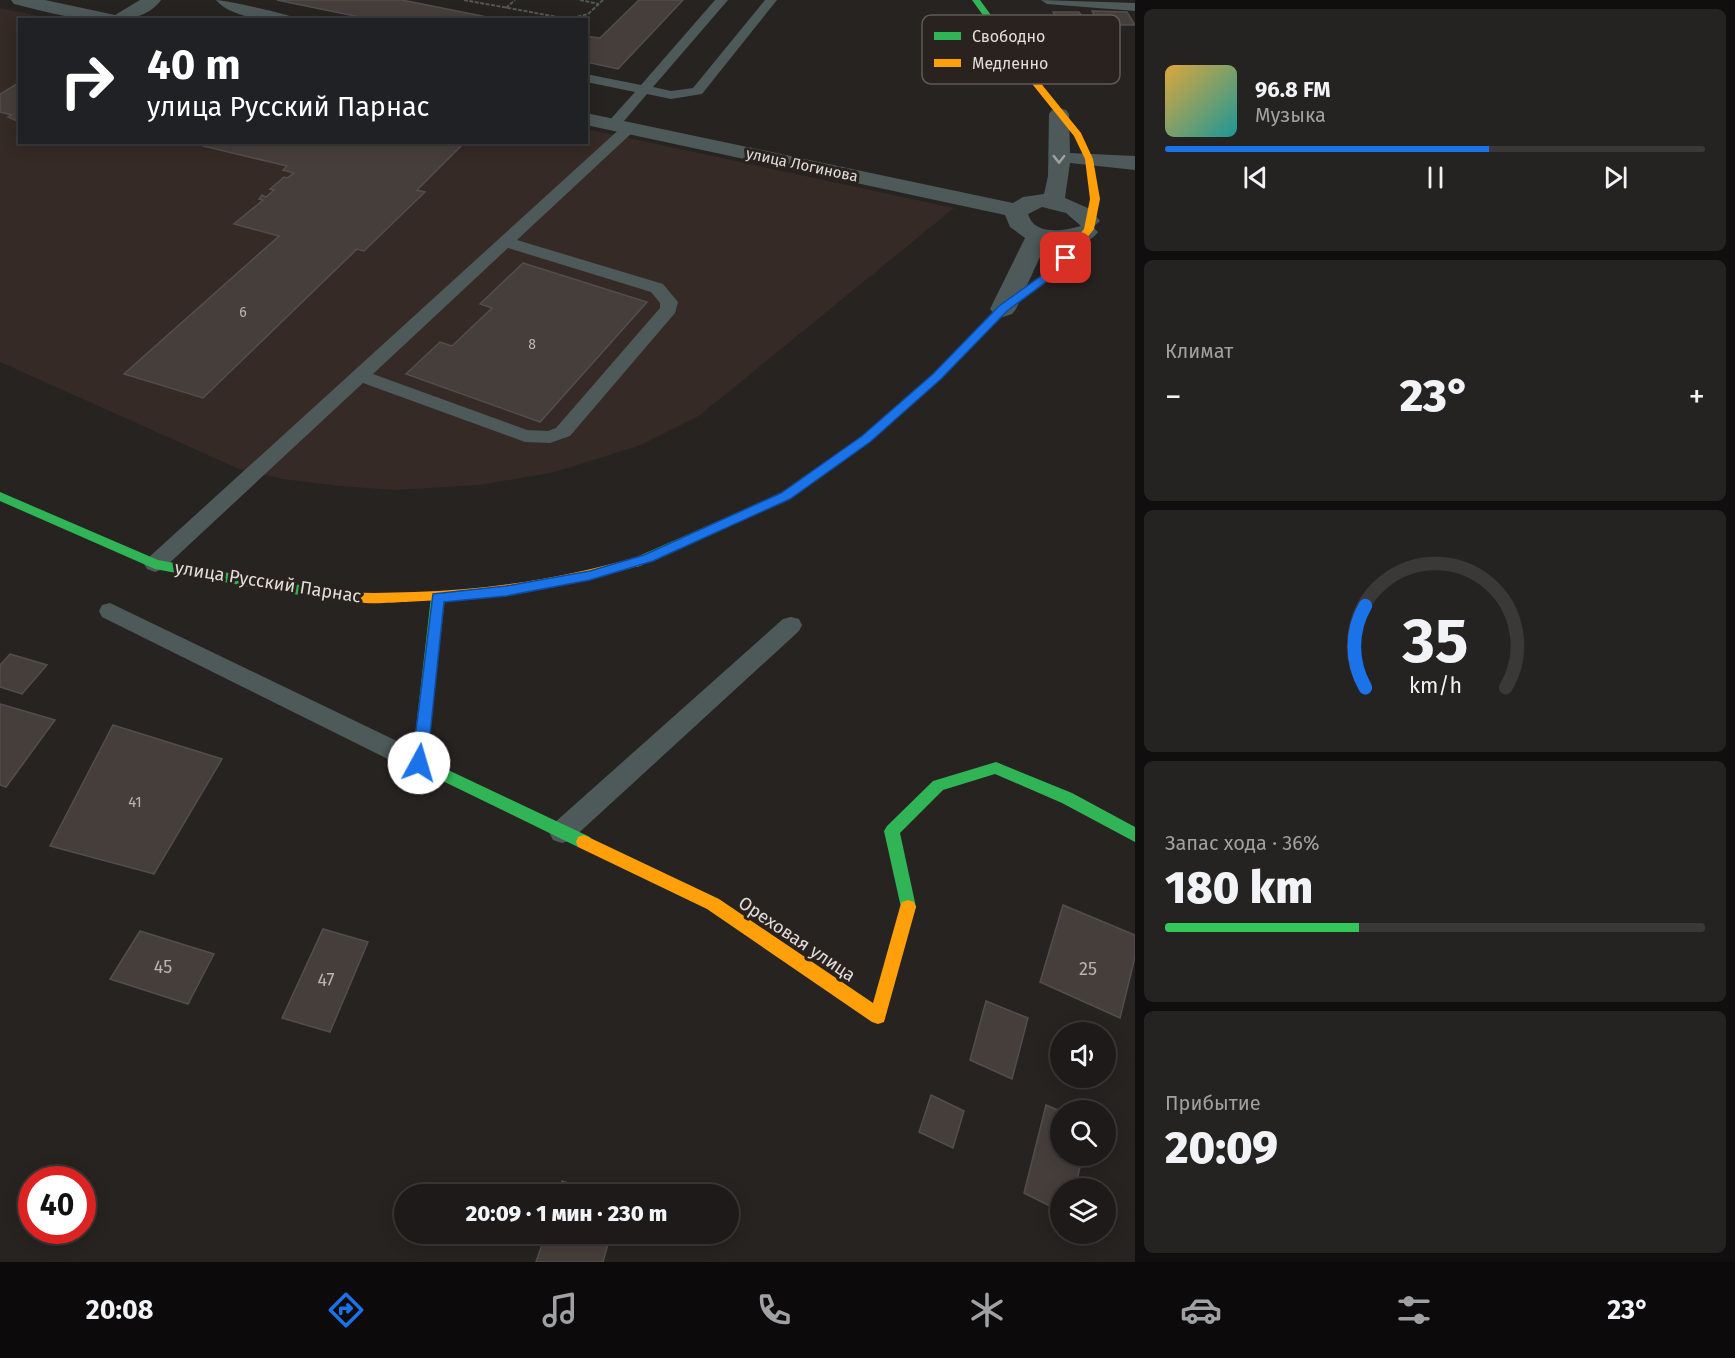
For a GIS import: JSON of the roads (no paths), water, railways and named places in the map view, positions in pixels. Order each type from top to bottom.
[{"type":"street","points":[[20,0],[104,18]]},
{"type":"street","points":[[123,18],[152,0]]},
{"type":"street","points":[[976,0],[987,15]]},
{"type":"street","points":[[1037,84],[1078,135],[1095,199],[1087,227],[1065,239],[1038,235],[1019,223],[1017,211],[1029,203],[1053,202],[1078,210],[1087,227]]},
{"type":"street","points":[[1053,202],[1059,176],[1059,114]]},
{"type":"street","name":"улица Логинова","points":[[588,119],[1017,211]]},
{"type":"street","points":[[1083,158],[1135,163]]},
{"type":"street","name":"улица Русский Парнас","points":[[0,496],[155,564],[277,587],[358,598],[438,597],[506,591],[600,573],[649,558],[786,496],[866,439],[937,376],[1003,309],[1056,270],[1087,227]]},
{"type":"street","name":"улица Русский Парнас","points":[[1003,309],[1038,235]]},
{"type":"street","points":[[419,763],[438,597]]},
{"type":"street","name":"Ореховая улица","points":[[419,763],[713,904],[878,1016],[908,909],[892,831],[938,785],[996,768],[1067,798],[1135,835]]},
{"type":"lane","points":[[222,0],[225,5],[284,18]]},
{"type":"lane","points":[[155,564],[506,242],[621,126],[644,89],[722,0]]},
{"type":"lane","points":[[588,78],[680,95],[697,91],[771,0]]},
{"type":"lane","points":[[1047,0],[1135,7]]},
{"type":"lane","points":[[360,376],[525,436],[550,437],[563,432],[669,309],[669,302],[657,288],[506,242]]},
{"type":"lane","points":[[110,611],[419,763]]},
{"type":"lane","points":[[562,832],[791,626]]}]
